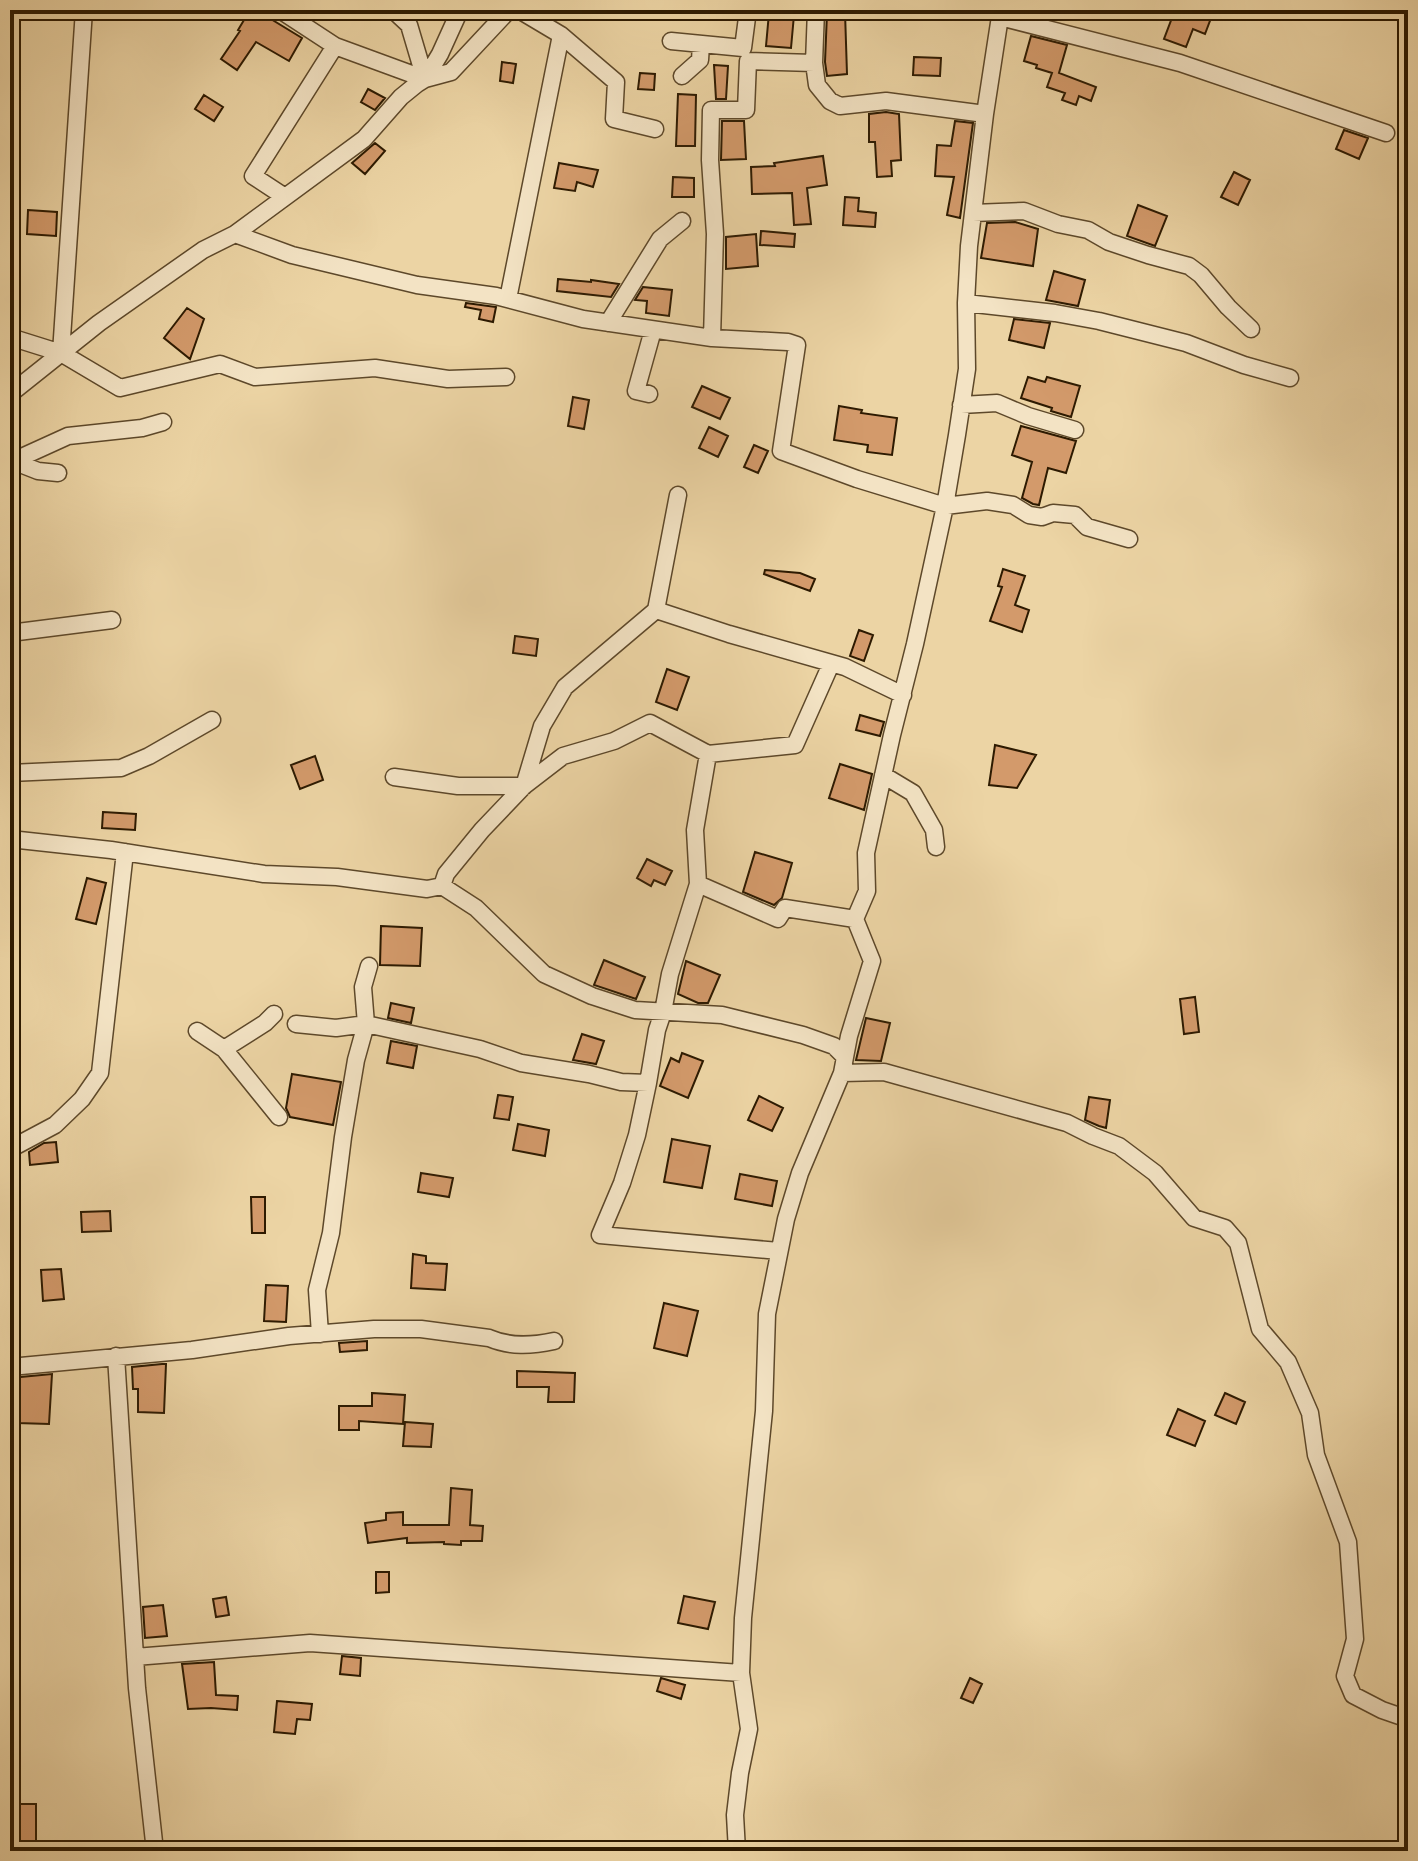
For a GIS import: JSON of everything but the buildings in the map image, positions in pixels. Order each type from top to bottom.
[{"type":"street","points":[[61,353],[84,10]]},
{"type":"street","points":[[280,10],[335,46],[425,79]]},
{"type":"street","points":[[393,10],[409,25],[425,79]]},
{"type":"street","points":[[425,79],[460,10]]},
{"type":"street","points":[[10,394],[99,323],[203,250],[235,234],[364,139],[401,97],[425,79],[451,72],[509,10]]},
{"type":"street","points":[[519,10],[561,35],[616,82],[614,119],[655,129]]},
{"type":"street","points":[[712,338],[715,234],[710,160],[711,110],[746,110],[748,10]]},
{"type":"street","points":[[816,10],[814,63],[817,85],[830,101],[840,106],[886,101],[985,114]]},
{"type":"street","points":[[737,1851],[735,1815],[749,1729],[741,1673],[743,1618],[764,1411],[767,1314],[779,1251],[800,1173],[844,1065],[849,1036],[872,961],[855,919],[867,891],[866,853],[945,506],[967,369],[969,246],[1000,13],[1180,63],[1386,133]]},
{"type":"street","points":[[508,299],[561,35]]},
{"type":"street","points":[[671,41],[701,44],[746,55],[814,63]]},
{"type":"street","points":[[682,76],[700,60],[701,44]]},
{"type":"street","points":[[285,197],[253,176],[335,46]]},
{"type":"street","points":[[973,213],[1024,211],[1058,224],[1088,230],[1135,251],[1189,266],[1251,329]]},
{"type":"street","points":[[608,323],[660,239],[682,221]]},
{"type":"street","points":[[235,234],[292,255],[403,281],[508,299],[583,319],[712,338],[797,345],[781,451],[945,506],[987,501],[1013,505],[1029,515],[1075,515],[1087,527],[1129,539]]},
{"type":"street","points":[[966,303],[1099,321],[1186,343],[1290,378]]},
{"type":"street","points":[[649,394],[636,391],[653,330]]},
{"type":"street","points":[[10,337],[61,353],[120,388],[220,364],[255,377],[375,368],[448,379],[506,377]]},
{"type":"street","points":[[961,405],[997,403],[1075,430]]},
{"type":"street","points":[[12,460],[68,436],[142,428],[163,422]]},
{"type":"street","points":[[12,460],[38,471],[58,473]]},
{"type":"street","points":[[524,786],[542,726],[565,687],[656,610],[678,495]]},
{"type":"street","points":[[656,610],[845,667],[903,695]]},
{"type":"street","points":[[10,633],[112,620]]},
{"type":"street","points":[[442,886],[446,874],[482,830],[524,786],[563,756],[614,741],[650,723],[708,754],[795,745],[831,664]]},
{"type":"street","points":[[10,773],[121,768],[149,756],[212,720]]},
{"type":"street","points":[[708,754],[695,830],[698,884],[670,974],[637,1135],[622,1183],[600,1235],[779,1251]]},
{"type":"street","points":[[883,775],[913,793],[934,830],[936,847]]},
{"type":"street","points":[[394,777],[458,786],[524,786]]},
{"type":"street","points":[[10,839],[125,852],[264,874],[337,877],[427,889],[442,886],[476,908],[544,974],[592,996],[635,1010],[722,1015],[824,1042],[834,1046],[844,1065]]},
{"type":"street","points":[[10,1149],[55,1125],[82,1099],[100,1073],[125,852]]},
{"type":"street","points":[[698,884],[778,919],[785,908],[855,919]]},
{"type":"street","points":[[320,1334],[317,1290],[331,1233],[343,1137],[356,1060],[366,1024],[363,987],[369,966]]},
{"type":"street","points":[[224,1049],[274,1014]]},
{"type":"street","points":[[296,1024],[336,1028],[366,1024],[480,1049],[521,1063],[621,1082],[648,1083]]},
{"type":"street","points":[[197,1031],[224,1049],[279,1117]]},
{"type":"street","points":[[844,1065],[884,1072],[1067,1123],[1119,1146],[1155,1173],[1194,1218],[1225,1228],[1232,1236],[1238,1243],[1260,1329],[1288,1362],[1310,1413],[1316,1455],[1348,1542],[1355,1639],[1345,1676],[1353,1695],[1408,1719]]},
{"type":"street","points":[[10,1367],[374,1329],[421,1329],[531,1346],[554,1341]]},
{"type":"street","points":[[116,1356],[137,1688],[155,1851]]},
{"type":"street","points":[[135,1657],[310,1643],[741,1673]]}]
